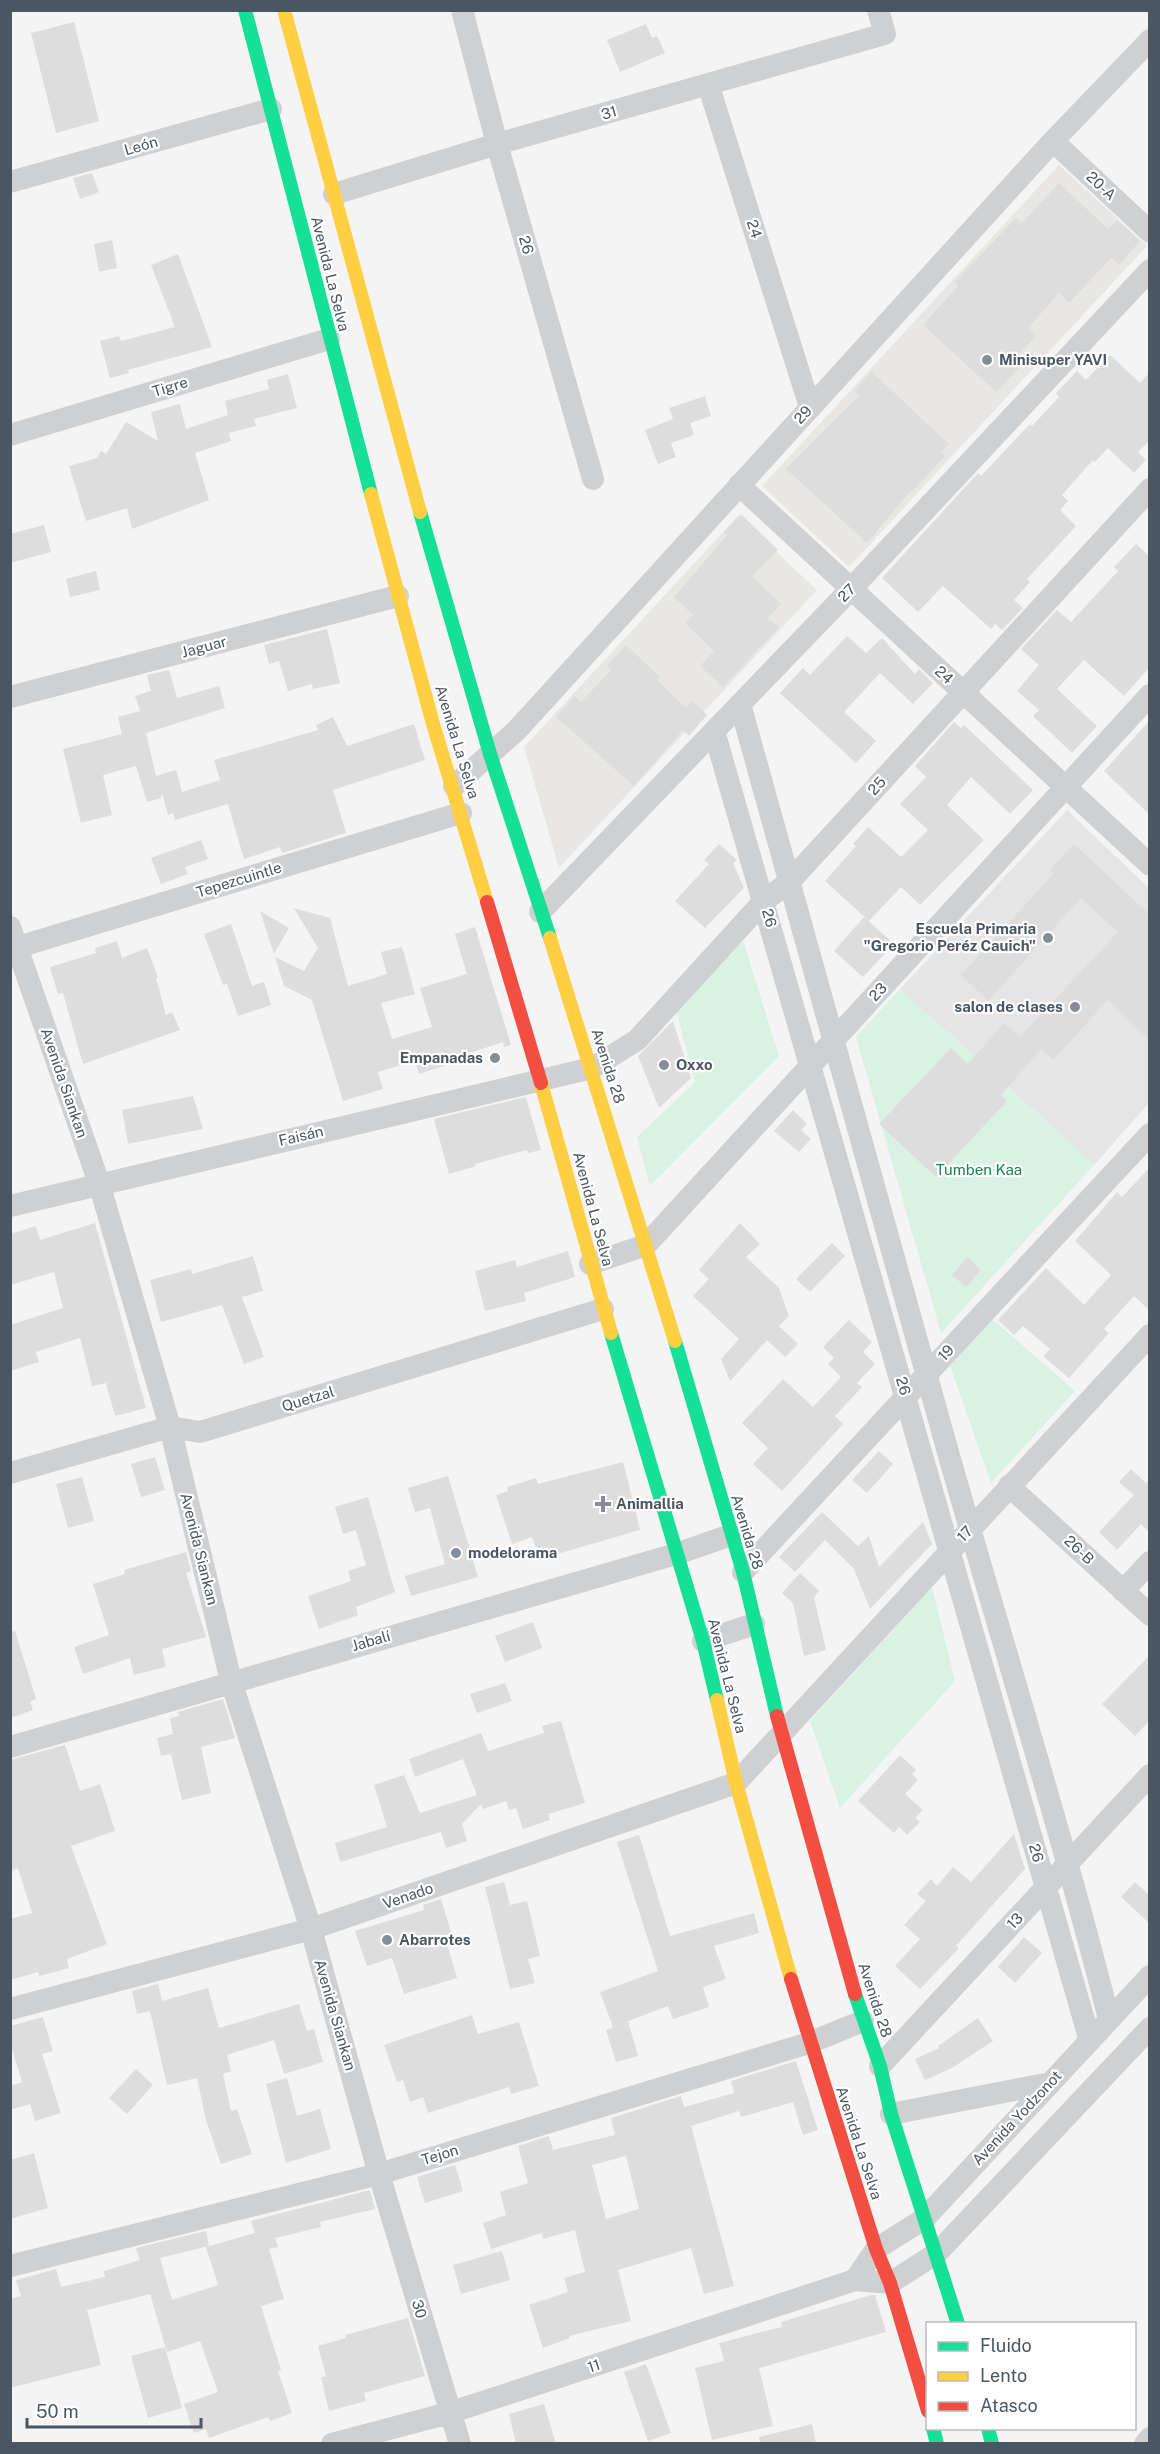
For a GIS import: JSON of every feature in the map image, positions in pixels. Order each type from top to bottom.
[{"type":"street","name":"Avenida La Selva","points":[[245,10],[329,339],[398,596],[540,1079],[603,1309],[703,1641],[736,1783],[809,2043],[876,2249],[890,2283],[926,2408]]},
{"type":"street","name":"Avenida La Selva","points":[[284,10],[373,346],[489,754]]},
{"type":"street","name":"26","points":[[462,10],[497,144],[593,479]]},
{"type":"street","name":"31","points":[[334,194],[497,144],[885,34],[878,10]]},
{"type":"street","name":"29","points":[[454,786],[516,731],[1053,141],[1149,40]]},
{"type":"street","name":"24","points":[[708,84],[810,407]]},
{"type":"street","name":"León","points":[[10,182],[271,109]]},
{"type":"street","name":"20-A","points":[[1053,141],[1149,232]]},
{"type":"street","name":"27","points":[[540,912],[851,589],[1149,270]]},
{"type":"street","name":"Tigre","points":[[10,435],[329,339]]},
{"type":"street","name":"24","points":[[739,485],[1149,865]]},
{"type":"street","name":"25","points":[[592,1068],[637,1040],[764,901],[790,881],[1149,489]]},
{"type":"street","name":"Jaguar","points":[[10,697],[398,596]]},
{"type":"street","name":"23","points":[[590,1264],[646,1245],[1149,695]]},
{"type":"street","points":[[740,704],[926,1375],[1016,1690],[1069,1862],[1109,2019]]},
{"type":"street","name":"26","points":[[714,731],[1090,2041]]},
{"type":"street","name":"Avenida 28","points":[[489,754],[592,1068],[646,1245],[743,1572],[782,1734],[863,2021],[880,2066],[891,2114],[957,2322]]},
{"type":"street","name":"Tepezcuintle","points":[[14,937],[461,813]]},
{"type":"street","name":"Avenida Siankan","points":[[14,937],[99,1183],[170,1427],[231,1681],[311,1929],[379,2174]]},
{"type":"street","name":"Faisán","points":[[10,1206],[99,1183],[592,1068]]},
{"type":"street","name":"19","points":[[743,1572],[1149,1134]]},
{"type":"street","name":"Quetzal","points":[[10,1473],[170,1427],[200,1432],[603,1309]]},
{"type":"street","name":"17","points":[[782,1734],[1149,1335]]},
{"type":"street","name":"26-B","points":[[1009,1486],[1149,1615]]},
{"type":"street","name":"Jabalí","points":[[10,1747],[231,1681],[676,1554],[731,1535]]},
{"type":"street","points":[[1123,1591],[1149,1562]]},
{"type":"street","points":[[703,1641],[754,1624]]},
{"type":"street","name":"Venado","points":[[10,2009],[311,1929],[736,1783],[782,1734]]},
{"type":"street","name":"13","points":[[880,2066],[1149,1775]]},
{"type":"street","name":"Avenida Yodzonot","points":[[876,2249],[924,2219],[1149,1976]]},
{"type":"street","name":"Tejon","points":[[10,2266],[379,2174],[809,2043],[863,2021]]},
{"type":"street","points":[[876,2249],[855,2280],[890,2283],[937,2253],[1149,2028]]},
{"type":"street","points":[[891,2114],[1050,2083]]},
{"type":"street","name":"30","points":[[379,2174],[460,2444]]},
{"type":"street","name":"11","points":[[332,2444],[449,2413],[855,2280]]},
{"type":"street","points":[[1145,2444],[1149,2438]]},
{"type":"shaded area","points":[[1059,165],[1147,246],[849,567],[762,486]]},
{"type":"shaded area","points":[[738,516],[817,590],[559,868],[524,747]]},
{"type":"shaded area","name":"Escuela Primaria \"Gregorio Peréz Cauich\"","points":[[1067,810],[1149,888],[1149,1103],[1094,1165],[900,989]]},
{"type":"green space","points":[[743,941],[779,1056],[650,1186],[637,1137],[695,1082],[676,1010]]},
{"type":"green space","name":"Tumben Kaa","points":[[900,989],[1094,1165],[941,1333],[856,1037]]},
{"type":"green space","points":[[991,1318],[1075,1391],[991,1483],[950,1366]]},
{"type":"green space","points":[[932,1587],[955,1681],[840,1808],[810,1721]]},
{"type":"building","points":[[74,22],[99,121],[56,133],[31,33]]},
{"type":"building","points":[[646,24],[652,38],[657,36],[665,53],[620,72],[607,40]]},
{"type":"building","points":[[92,173],[99,192],[80,199],[73,178]]},
{"type":"building","points":[[1059,183],[1108,229],[1117,220],[1140,241],[1119,265],[1111,258],[1069,303],[1059,293],[1028,328],[1036,336],[1014,360],[1020,367],[996,392],[923,325],[958,286],[955,282],[991,244],[1016,218],[1022,223]]},
{"type":"building","points":[[112,240],[117,268],[99,272],[94,244]]},
{"type":"building","points":[[178,254],[212,347],[128,370],[129,373],[110,378],[100,341],[119,336],[121,341],[175,327],[151,265]]},
{"type":"building","points":[[1110,355],[1140,383],[1149,373],[1149,441],[1138,452],[1146,460],[1134,473],[1108,448],[1095,462],[1093,460],[1062,495],[1068,501],[1060,510],[1076,526],[1027,579],[1030,582],[1014,600],[1023,608],[1002,630],[995,624],[991,629],[943,586],[918,612],[882,578],[978,473],[981,476],[1030,424],[1032,426],[1059,397],[1056,393],[1077,371],[1086,380]]},
{"type":"building","points":[[872,372],[949,444],[941,453],[945,456],[912,492],[911,490],[867,543],[786,469],[859,396],[854,391]]},
{"type":"building","points":[[288,374],[297,408],[254,419],[256,426],[229,433],[231,441],[195,453],[209,500],[132,529],[127,508],[86,521],[69,466],[97,458],[101,451],[106,454],[126,422],[158,441],[151,412],[180,404],[186,429],[228,415],[225,401],[269,389],[267,380]]},
{"type":"building","points":[[705,396],[711,416],[690,423],[694,435],[671,443],[676,457],[658,464],[645,430],[673,419],[669,408]]},
{"type":"building","points":[[741,514],[778,550],[752,576],[781,604],[768,618],[779,627],[723,687],[700,666],[714,651],[685,623],[693,615],[674,597],[727,535],[724,532]]},
{"type":"building","points":[[44,525],[51,552],[10,563],[10,534]]},
{"type":"building","points":[[1136,544],[1149,556],[1149,668],[1124,696],[1084,660],[1057,689],[1097,726],[1072,753],[1033,716],[1039,710],[1017,691],[1039,665],[1021,649],[1057,610],[1071,622],[1118,571],[1114,567]]},
{"type":"building","points":[[96,571],[100,590],[70,597],[66,579]]},
{"type":"building","points":[[327,629],[340,683],[313,689],[312,684],[288,691],[279,661],[269,664],[264,645]]},
{"type":"building","points":[[847,636],[866,653],[882,638],[915,674],[919,669],[933,683],[913,704],[880,673],[844,712],[876,741],[856,763],[780,693],[803,668],[810,675]]},
{"type":"building","points":[[626,645],[660,677],[657,680],[686,708],[692,701],[707,715],[689,736],[683,730],[634,786],[556,717],[575,696],[581,702],[611,670],[607,666]]},
{"type":"building","points":[[169,670],[177,698],[219,686],[225,708],[146,733],[156,776],[176,770],[182,792],[220,780],[214,760],[318,730],[316,725],[333,717],[347,746],[414,724],[425,760],[333,790],[346,833],[282,853],[280,847],[244,859],[228,804],[175,820],[173,813],[168,815],[162,793],[161,798],[147,802],[136,766],[103,775],[112,815],[81,823],[63,749],[122,734],[118,717],[140,711],[135,696],[151,691],[147,675]]},
{"type":"building","points":[[1149,721],[1149,814],[1104,771]]},
{"type":"building","points":[[954,722],[961,728],[964,725],[1033,790],[1010,814],[971,777],[947,805],[984,840],[920,905],[901,887],[869,921],[825,881],[856,846],[853,844],[868,827],[901,857],[928,830],[900,804],[926,777],[915,766]]},
{"type":"building","points":[[201,840],[208,859],[185,867],[188,874],[161,884],[151,858]]},
{"type":"building","points":[[719,844],[737,860],[733,863],[744,888],[705,928],[675,901],[709,864],[704,860]]},
{"type":"building","points":[[1074,844],[1149,914],[1149,1040],[1108,1000],[1053,1060],[1041,1049],[1001,1095],[1007,1101],[936,1177],[879,1124],[951,1048],[968,1064],[1004,1023],[1020,1037],[1118,932],[1081,898],[988,1001],[961,975],[1054,873],[1050,870]]},
{"type":"building","points":[[294,908],[330,918],[348,986],[387,974],[381,952],[402,947],[415,994],[381,1003],[392,1039],[432,1027],[420,988],[467,974],[455,934],[475,927],[511,1045],[504,1047],[503,1042],[461,1056],[462,1060],[419,1074],[415,1061],[378,1072],[383,1089],[343,1101],[312,1000],[284,986],[275,957],[304,971],[318,948]]},
{"type":"building","points":[[260,911],[289,928],[274,954]]},
{"type":"building","points":[[864,917],[894,944],[863,977],[834,951]]},
{"type":"building","points":[[231,924],[252,986],[264,982],[271,1005],[238,1016],[227,984],[223,985],[204,934]]},
{"type":"building","points":[[117,941],[122,958],[147,948],[158,977],[156,978],[166,1015],[172,1012],[180,1030],[83,1064],[63,993],[58,994],[50,967],[96,953],[95,948]]},
{"type":"building","name":"Oxxo","points":[[673,1021],[691,1078],[659,1108],[638,1056]]},
{"type":"building","points":[[193,1096],[203,1129],[128,1144],[122,1110]]},
{"type":"building","points":[[526,1097],[541,1150],[528,1153],[527,1150],[475,1164],[476,1166],[449,1174],[434,1119]]},
{"type":"building","points":[[793,1110],[807,1124],[801,1130],[811,1139],[799,1152],[774,1131]]},
{"type":"building","points":[[1149,1168],[1149,1310],[1134,1296],[1104,1329],[1109,1333],[1069,1378],[1043,1356],[1050,1349],[1023,1326],[1014,1335],[998,1320],[1046,1268],[1084,1305],[1111,1275],[1075,1241],[1117,1192],[1122,1197]]},
{"type":"building","points":[[95,1223],[146,1408],[115,1416],[106,1383],[92,1386],[80,1338],[36,1352],[39,1362],[10,1371],[10,1325],[63,1308],[54,1272],[10,1285],[10,1234],[36,1226],[40,1240]]},
{"type":"building","points":[[740,1223],[760,1244],[746,1257],[779,1288],[789,1316],[779,1326],[798,1344],[785,1357],[767,1340],[730,1381],[721,1359],[739,1339],[693,1296],[709,1279],[699,1270]]},
{"type":"building","points":[[832,1243],[845,1256],[810,1292],[796,1279]]},
{"type":"building","points":[[568,1251],[575,1277],[524,1293],[526,1301],[485,1311],[475,1271],[515,1260],[517,1267]]},
{"type":"building","points":[[253,1256],[263,1291],[242,1297],[264,1357],[244,1364],[222,1305],[161,1322],[150,1280],[191,1269],[192,1274]]},
{"type":"building","points":[[967,1257],[981,1270],[966,1287],[952,1275]]},
{"type":"building","points":[[849,1320],[872,1342],[863,1352],[875,1364],[857,1383],[862,1387],[835,1416],[843,1424],[782,1491],[753,1464],[768,1448],[742,1423],[783,1379],[813,1407],[841,1377],[828,1364],[834,1358],[823,1347]]},
{"type":"building","points":[[879,1451],[893,1464],[867,1493],[852,1480]]},
{"type":"building","points":[[155,1457],[165,1490],[141,1497],[131,1464]]},
{"type":"building","points":[[623,1462],[640,1530],[540,1559],[532,1537],[512,1544],[496,1495],[508,1491],[507,1487],[536,1478],[538,1484]]},
{"type":"building","points":[[1131,1469],[1146,1483],[1149,1479],[1149,1532],[1141,1524],[1117,1550],[1099,1532],[1134,1495],[1119,1482]]},
{"type":"building","points":[[448,1476],[478,1577],[411,1596],[405,1576],[445,1564],[430,1508],[415,1512],[408,1488]]},
{"type":"building","points":[[82,1477],[94,1521],[68,1528],[56,1484]]},
{"type":"building","points":[[368,1497],[395,1592],[356,1607],[358,1615],[319,1629],[308,1596],[351,1581],[348,1571],[366,1565],[356,1530],[343,1534],[335,1507]]},
{"type":"building","points":[[822,1512],[858,1546],[869,1536],[879,1567],[923,1522],[932,1544],[870,1609],[854,1569],[825,1540],[795,1572],[779,1557]]},
{"type":"building","points":[[186,1552],[191,1571],[186,1573],[206,1637],[162,1649],[166,1667],[134,1675],[130,1658],[83,1674],[74,1647],[109,1635],[93,1584],[125,1574],[124,1570]]},
{"type":"building","points":[[800,1573],[819,1591],[814,1597],[826,1650],[804,1656],[793,1603],[782,1593]]},
{"type":"building","points":[[533,1622],[542,1648],[505,1662],[495,1636]]},
{"type":"building","points":[[15,1631],[36,1699],[30,1702],[33,1710],[10,1718],[10,1632]]},
{"type":"building","points":[[1149,1656],[1149,1721],[1135,1736],[1102,1704]]},
{"type":"building","points":[[505,1683],[512,1701],[477,1713],[470,1694]]},
{"type":"building","points":[[223,1699],[235,1738],[201,1747],[211,1793],[182,1800],[171,1754],[161,1756],[157,1738],[173,1734],[170,1718],[179,1716],[178,1712]]},
{"type":"building","points":[[561,1721],[585,1803],[548,1814],[550,1820],[523,1829],[516,1808],[509,1810],[506,1801],[483,1809],[481,1804],[462,1824],[467,1841],[446,1848],[441,1832],[340,1862],[335,1843],[387,1827],[374,1785],[404,1775],[420,1813],[477,1795],[463,1759],[415,1777],[409,1759],[481,1733],[488,1751],[544,1733],[542,1726]]},
{"type":"building","points":[[65,1745],[80,1791],[100,1784],[115,1831],[71,1846],[107,1944],[67,1959],[69,1968],[39,1976],[38,1972],[10,1980],[10,1919],[32,1913],[18,1868],[10,1871],[10,1760]]},
{"type":"building","points":[[900,1755],[916,1770],[912,1774],[918,1780],[905,1794],[923,1810],[915,1818],[920,1822],[907,1835],[899,1827],[894,1833],[858,1801]]},
{"type":"building","points":[[1014,1834],[1025,1869],[956,1946],[959,1948],[920,1989],[895,1966],[920,1939],[904,1925],[926,1901],[917,1894],[931,1879],[937,1886],[953,1867],[971,1882]]},
{"type":"building","points":[[639,1835],[670,1936],[754,1913],[759,1933],[714,1946],[726,1979],[703,1987],[709,2007],[673,2019],[668,2006],[613,2027],[600,1992],[658,1971],[617,1842]]},
{"type":"building","points":[[504,1882],[510,1905],[527,1901],[540,1956],[528,1959],[535,1983],[510,1989],[485,1887]]},
{"type":"building","points":[[1135,1882],[1149,1895],[1149,1923],[1121,1897]]},
{"type":"building","points":[[441,1899],[453,1939],[446,1941],[457,1978],[404,1994],[392,1958],[367,1966],[355,1931],[424,1910],[423,1905]]},
{"type":"building","points":[[1024,1937],[1042,1953],[1015,1983],[998,1967]]},
{"type":"building","points":[[158,1984],[162,2001],[208,1988],[219,2028],[299,2004],[307,2031],[314,2029],[323,2062],[284,2074],[274,2040],[227,2055],[231,2071],[223,2074],[231,2111],[237,2109],[252,2154],[221,2164],[206,2120],[197,2078],[167,2085],[150,2011],[137,2014],[132,1991]]},
{"type":"building","points":[[472,2015],[478,2034],[519,2022],[539,2086],[511,2094],[509,2087],[428,2113],[423,2097],[410,2102],[403,2080],[397,2082],[384,2045]]},
{"type":"building","points":[[43,2017],[53,2051],[42,2054],[61,2113],[35,2121],[30,2104],[10,2110],[10,2086],[22,2082],[10,2042],[10,2026]]},
{"type":"building","points":[[978,2018],[993,2041],[952,2068],[925,2080],[915,2059],[939,2048],[938,2046]]},
{"type":"building","points":[[628,2021],[638,2056],[616,2062],[606,2030]]},
{"type":"building","points":[[796,2061],[818,2130],[803,2135],[793,2102],[741,2117],[739,2111],[691,2126],[734,2286],[704,2294],[691,2248],[618,2270],[631,2321],[569,2336],[570,2338],[543,2348],[529,2305],[568,2292],[564,2278],[585,2272],[575,2230],[543,2239],[542,2233],[491,2249],[483,2223],[506,2215],[500,2192],[528,2183],[518,2146],[549,2136],[553,2150],[615,2135],[611,2118],[681,2096],[684,2107],[734,2093],[731,2081]],"holes":[[[626,2156],[639,2209],[606,2219],[592,2165]]]},
{"type":"building","points":[[136,2069],[153,2085],[127,2114],[109,2098]]},
{"type":"building","points":[[287,2078],[297,2116],[320,2109],[331,2149],[286,2163],[266,2084]]},
{"type":"building","points":[[34,2153],[48,2208],[10,2219],[10,2160]]},
{"type":"building","points":[[455,2165],[463,2191],[425,2203],[417,2177]]},
{"type":"building","points":[[370,2190],[375,2209],[320,2222],[321,2227],[275,2238],[278,2247],[269,2249],[284,2299],[261,2306],[292,2413],[270,2421],[268,2417],[209,2438],[206,2429],[194,2433],[184,2404],[218,2392],[200,2341],[167,2352],[150,2294],[87,2310],[101,2365],[10,2388],[10,2299],[21,2296],[16,2280],[56,2269],[61,2287],[105,2277],[104,2271],[140,2260],[136,2248],[206,2231],[209,2246],[160,2258],[172,2300],[218,2285],[206,2247],[255,2233],[251,2221]]},
{"type":"building","points":[[502,2251],[510,2280],[461,2294],[453,2265]]},
{"type":"building","points":[[875,2295],[886,2332],[759,2368],[773,2426],[712,2440],[695,2368],[724,2361],[719,2343],[782,2327],[781,2322]]},
{"type":"building","points":[[408,2318],[425,2376],[364,2393],[366,2401],[329,2411],[321,2377],[326,2376],[318,2346],[346,2338],[345,2335]]},
{"type":"building","points":[[165,2347],[182,2408],[148,2418],[131,2356]]},
{"type":"building","points":[[646,2364],[671,2433],[648,2441],[624,2372]]},
{"type":"building","points":[[544,2404],[556,2444],[516,2444],[509,2414]]},
{"type":"building","points":[[812,2424],[816,2444],[760,2444],[759,2437]]},
{"type":"traffic: fast","points":[[245,10],[371,494]]},
{"type":"traffic: fast","points":[[420,512],[490,754],[550,938]]},
{"type":"traffic: fast","points":[[611,1333],[703,1641],[717,1700]]},
{"type":"traffic: fast","points":[[675,1341],[743,1572],[777,1716]]},
{"type":"traffic: fast","points":[[855,1994],[880,2066],[891,2114],[957,2322]]},
{"type":"traffic: fast","points":[[934,2430],[937,2444]]},
{"type":"traffic: fast","points":[[988,2430],[992,2444]]},
{"type":"traffic: slow","points":[[284,10],[420,512]]},
{"type":"traffic: slow","points":[[371,494],[433,724],[487,902]]},
{"type":"traffic: slow","points":[[550,938],[675,1341]]},
{"type":"traffic: slow","points":[[541,1083],[611,1333]]},
{"type":"traffic: slow","points":[[717,1700],[736,1783],[791,1979]]},
{"type":"traffic: jam","points":[[487,902],[541,1083]]},
{"type":"traffic: jam","points":[[777,1716],[855,1994]]},
{"type":"traffic: jam","points":[[791,1979],[876,2249],[890,2283],[926,2404]]},
{"type":"place","name":"Minisuper YAVI","points":[[987,360]]},
{"type":"place","name":"Escuela Primaria \"Gregorio Peréz Cauich\"","points":[[1048,938]]},
{"type":"place","name":"salon de clases","points":[[1075,1007]]},
{"type":"place","name":"Empanadas","points":[[495,1058]]},
{"type":"place","name":"Oxxo","points":[[664,1065]]},
{"type":"place","name":"Animallia","points":[[603,1504]]},
{"type":"place","name":"modelorama","points":[[456,1553]]},
{"type":"place","name":"Abarrotes","points":[[387,1940]]}]
